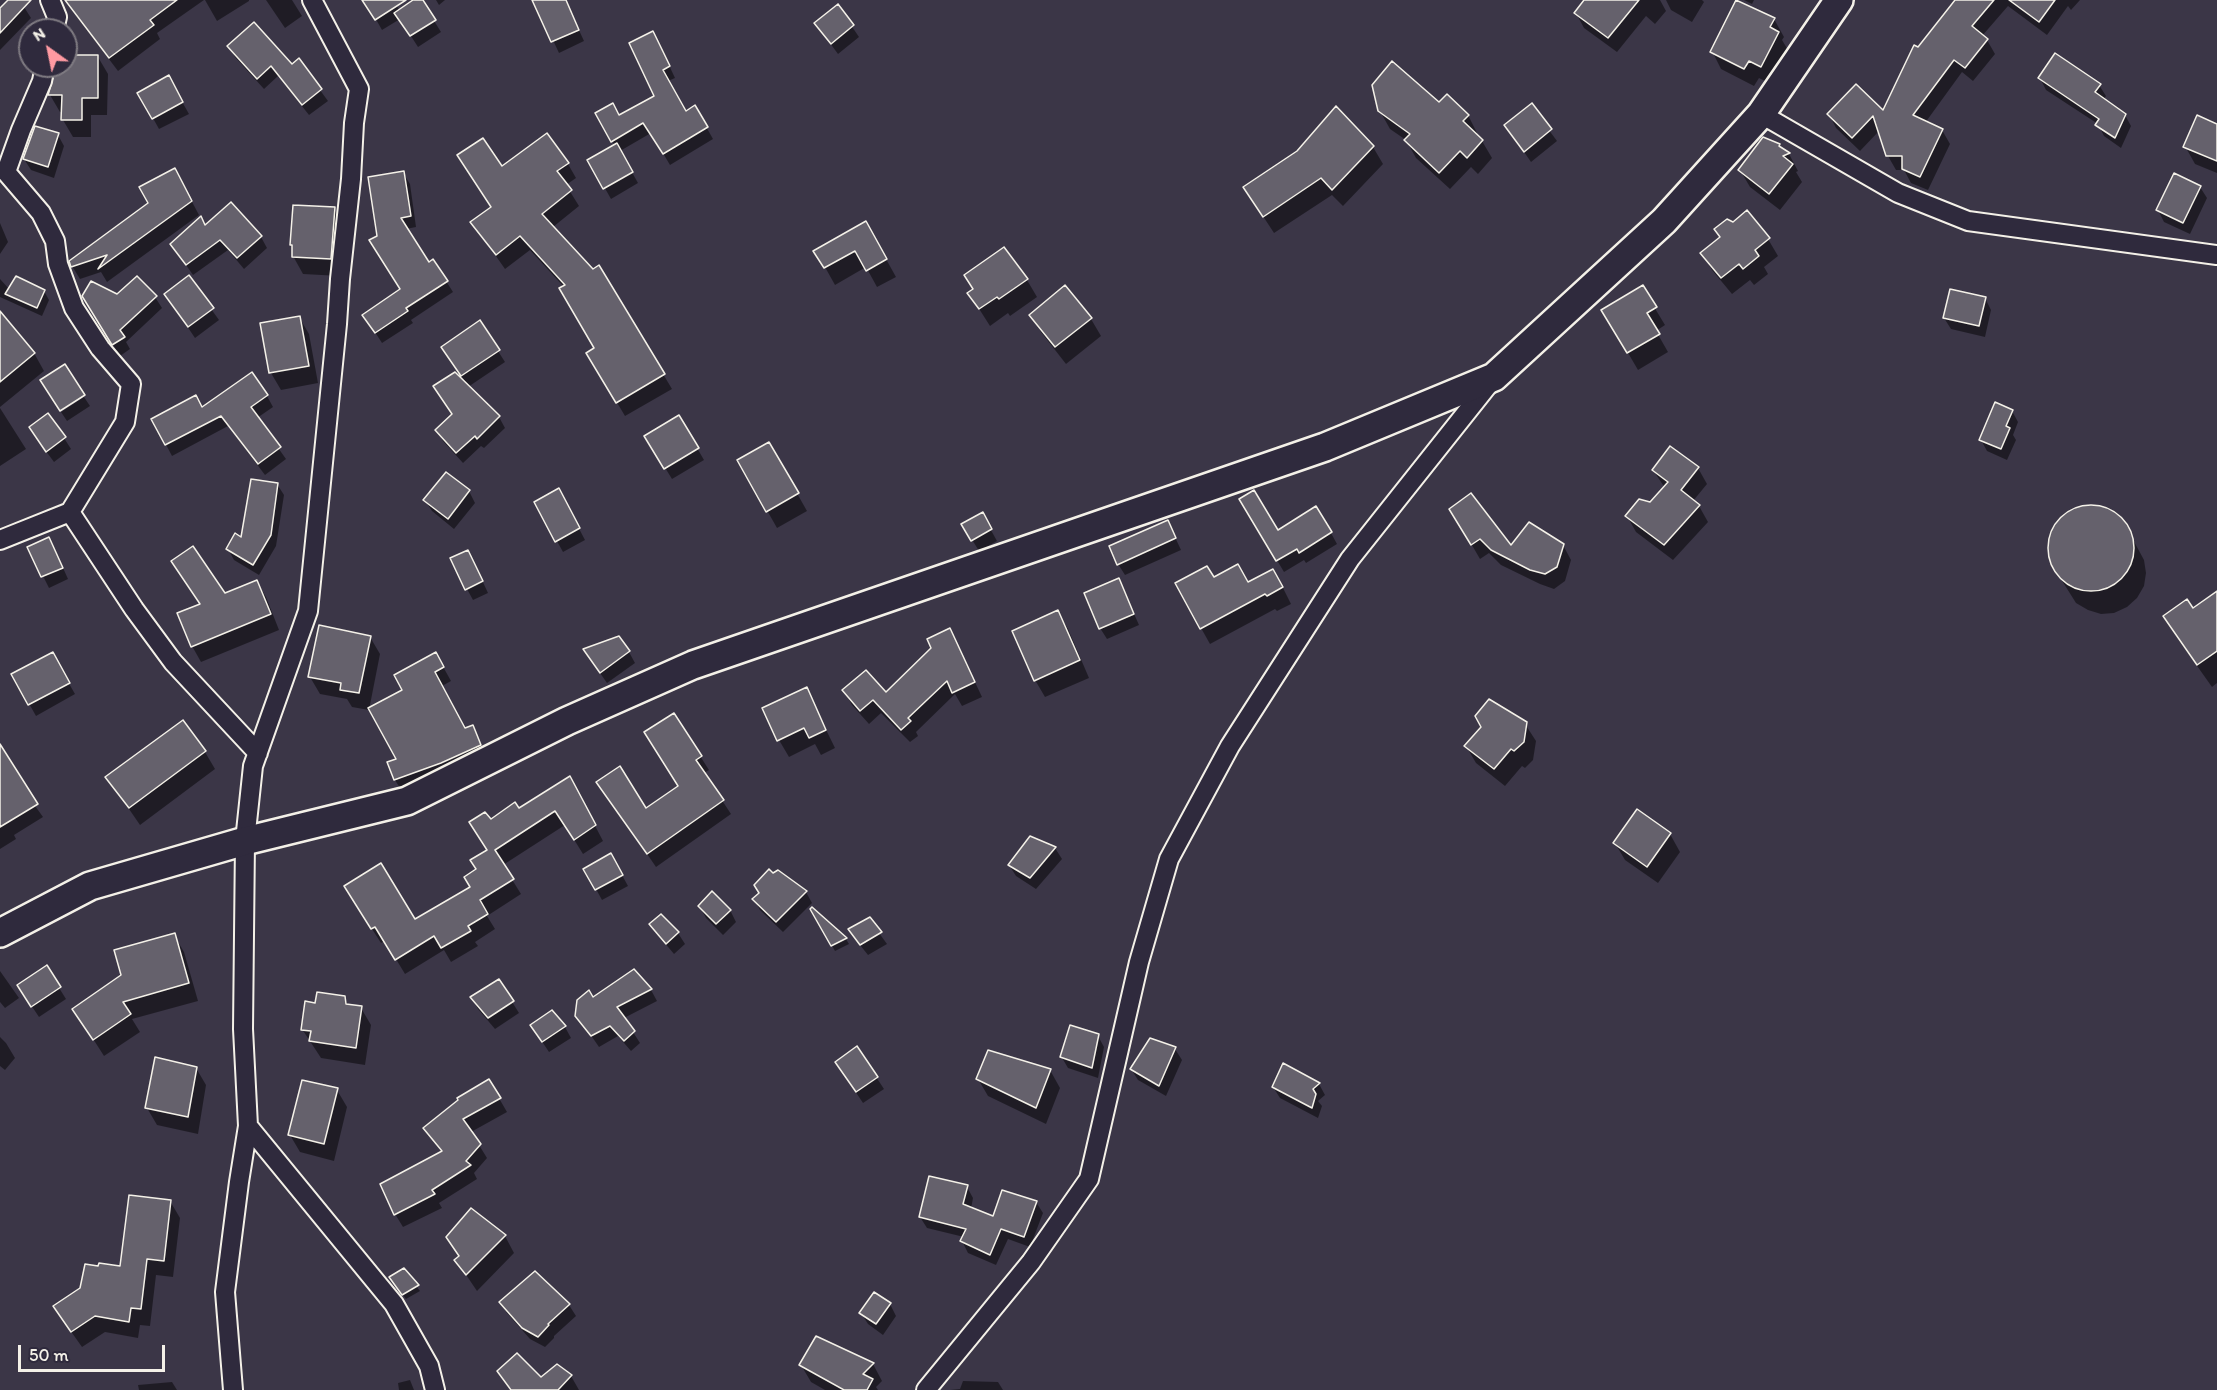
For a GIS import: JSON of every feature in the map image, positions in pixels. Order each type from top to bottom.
[{"type":"street","points":[[50,0],[57,18]]},
{"type":"street","points":[[233,1390],[225,1292],[248,1126],[243,1029],[245,841],[253,766],[308,611],[359,89],[312,0]]},
{"type":"street","points":[[926,1390],[1031,1262],[1089,1179],[1139,962],[1169,859],[1230,746],[1350,559],[1494,377],[1664,221],[1761,114],[1839,0]]},
{"type":"street","points":[[0,540],[70,512],[126,423],[131,384],[100,348],[74,308],[58,264],[55,241],[51,232],[41,213],[6,172],[43,78]]},
{"type":"street","points":[[1761,114],[1898,193],[1968,221],[2217,255]]},
{"type":"street","points":[[0,933],[90,886],[245,841],[407,801],[567,721],[693,665],[1325,447],[1494,377]]},
{"type":"street","points":[[70,512],[134,609],[173,662],[258,753]]},
{"type":"street","points":[[248,1126],[394,1304],[429,1366],[435,1390]]},
{"type":"building","points":[[8,0],[31,0],[0,33],[0,8]]},
{"type":"building","points":[[65,0],[177,0],[150,20],[154,25],[109,58]]},
{"type":"building","points":[[362,0],[406,0],[375,20]]},
{"type":"building","points":[[413,0],[423,0],[436,20],[410,36],[394,13]]},
{"type":"building","points":[[532,0],[566,0],[579,30],[551,42]]},
{"type":"building","points":[[1584,0],[1639,0],[1608,38],[1574,13]]},
{"type":"building","points":[[1736,0],[1775,18],[1770,27],[1779,32],[1761,67],[1749,61],[1744,69],[1710,52]]},
{"type":"building","points":[[1955,0],[1994,0],[1972,26],[1988,39],[1965,68],[1954,60],[1913,115],[1943,129],[1920,177],[1902,169],[1902,156],[1886,156],[1873,116],[1852,138],[1827,114],[1856,84],[1883,110],[1914,45],[1918,47]]},
{"type":"building","points":[[2009,0],[2055,0],[2039,22]]},
{"type":"building","points":[[838,4],[854,25],[831,44],[814,23]]},
{"type":"building","points":[[254,22],[292,64],[299,58],[322,89],[302,105],[271,66],[257,79],[227,46]]},
{"type":"building","points":[[653,31],[670,66],[663,70],[686,111],[695,105],[708,127],[663,154],[643,123],[611,142],[595,113],[613,103],[619,115],[654,96],[629,43]]},
{"type":"building","points":[[2055,53],[2101,84],[2095,92],[2126,114],[2115,138],[2095,125],[2099,119],[2038,78]]},
{"type":"building","points":[[78,55],[98,55],[98,98],[82,98],[82,120],[61,120],[62,95],[48,95],[53,78],[78,78]]},
{"type":"building","points":[[1392,61],[1439,102],[1447,94],[1469,115],[1463,121],[1483,140],[1467,158],[1460,151],[1439,173],[1404,140],[1410,134],[1378,111],[1372,85]]},
{"type":"building","points":[[169,75],[183,102],[152,119],[137,93]]},
{"type":"building","points":[[1532,103],[1552,129],[1524,152],[1504,125]]},
{"type":"building","points":[[1336,106],[1374,146],[1332,190],[1321,178],[1263,217],[1243,187],[1297,151]]},
{"type":"building","points":[[2197,115],[2217,124],[2217,161],[2183,147]]},
{"type":"building","points":[[35,126],[59,133],[48,167],[23,159]]},
{"type":"building","points":[[547,133],[569,163],[557,171],[572,190],[542,214],[593,269],[599,265],[665,374],[616,403],[586,353],[594,348],[559,288],[565,285],[520,236],[496,255],[470,222],[491,207],[457,155],[483,138],[502,166]]},
{"type":"building","points":[[1763,137],[1780,144],[1779,146],[1790,153],[1783,156],[1793,164],[1769,194],[1738,170]]},
{"type":"building","points":[[617,143],[633,172],[603,189],[587,160]]},
{"type":"building","points":[[175,168],[192,201],[98,269],[107,255],[71,267],[69,261],[148,203],[139,187]]},
{"type":"building","points":[[404,171],[411,216],[401,218],[429,262],[433,259],[448,281],[406,308],[408,311],[375,333],[362,315],[400,289],[369,240],[377,236],[368,177]]},
{"type":"building","points":[[2174,173],[2201,186],[2183,223],[2156,210]]},
{"type":"building","points":[[231,202],[262,236],[237,258],[220,240],[186,265],[170,244],[201,216],[205,225]]},
{"type":"building","points":[[293,205],[335,207],[331,259],[292,257],[292,245],[290,245]]},
{"type":"building","points":[[1747,210],[1770,238],[1755,250],[1759,256],[1743,269],[1739,264],[1721,278],[1700,253],[1720,237],[1714,229],[1727,219],[1733,222]]},
{"type":"building","points":[[866,221],[887,259],[866,271],[855,251],[824,268],[813,251]]},
{"type":"building","points":[[1004,247],[1028,279],[999,299],[997,297],[979,309],[967,293],[973,289],[964,275]]},
{"type":"building","points":[[189,275],[214,308],[188,327],[164,294]]},
{"type":"building","points":[[16,276],[45,290],[37,308],[5,294]]},
{"type":"building","points":[[137,276],[157,296],[120,330],[125,337],[112,345],[82,296],[91,281],[117,294]]},
{"type":"building","points":[[1065,285],[1092,318],[1055,347],[1029,315]]},
{"type":"building","points":[[1643,285],[1657,307],[1647,313],[1660,334],[1627,353],[1601,310]]},
{"type":"building","points":[[1950,289],[1986,297],[1979,326],[1943,318]]},
{"type":"building","points":[[0,311],[35,353],[0,382]]},
{"type":"building","points":[[300,316],[309,366],[269,373],[260,323]]},
{"type":"building","points":[[480,320],[500,350],[461,376],[441,347]]},
{"type":"building","points":[[65,364],[85,395],[60,411],[40,380]]},
{"type":"building","points":[[252,372],[268,395],[251,407],[281,447],[258,464],[221,416],[165,445],[151,419],[196,395],[202,407]]},
{"type":"building","points":[[455,372],[500,416],[477,439],[475,436],[456,453],[435,430],[452,414],[433,386]]},
{"type":"building","points":[[1995,402],[2013,410],[2006,426],[2010,428],[2001,449],[1979,440]]},
{"type":"building","points":[[48,413],[66,437],[46,452],[29,427]]},
{"type":"building","points":[[679,415],[699,448],[664,469],[644,436]]},
{"type":"building","points":[[769,442],[799,493],[766,512],[737,460]]},
{"type":"building","points":[[1670,446],[1699,467],[1681,490],[1700,505],[1664,545],[1625,516],[1639,499],[1650,502],[1668,482],[1652,470]]},
{"type":"building","points":[[446,472],[470,490],[448,519],[423,500]]},
{"type":"building","points":[[251,479],[278,483],[271,535],[253,565],[226,549],[235,533],[241,537]]},
{"type":"building","points":[[559,488],[580,528],[555,542],[534,502]]},
{"type":"building","points":[[1254,490],[1278,530],[1316,506],[1332,532],[1299,553],[1297,549],[1276,561],[1239,499]]},
{"type":"building","points":[[1471,493],[1511,545],[1529,522],[1564,544],[1557,567],[1545,574],[1530,570],[1491,550],[1480,539],[1471,545],[1449,509]]},
{"type":"building","points":[[2091,505],[2107,509],[2121,518],[2130,532],[2134,548],[2130,564],[2121,578],[2107,587],[2091,591],[2075,587],[2061,578],[2052,564],[2048,548],[2052,532],[2061,518],[2075,509]]},
{"type":"building","points":[[983,512],[992,529],[971,541],[961,524]]},
{"type":"building","points":[[1168,520],[1176,538],[1117,565],[1109,546]]},
{"type":"building","points":[[49,537],[63,568],[41,577],[27,547]]},
{"type":"building","points":[[193,546],[225,593],[257,580],[271,614],[191,647],[177,613],[200,604],[171,561]]},
{"type":"building","points":[[468,550],[483,581],[465,590],[450,558]]},
{"type":"building","points":[[1238,564],[1248,582],[1273,569],[1283,587],[1267,596],[1265,594],[1200,629],[1175,583],[1207,566],[1214,577]]},
{"type":"building","points":[[1119,578],[1134,614],[1099,629],[1084,593]]},
{"type":"building","points":[[2217,591],[2217,651],[2197,665],[2163,616],[2187,599],[2193,608]]},
{"type":"building","points":[[1058,610],[1080,660],[1034,681],[1012,631]]},
{"type":"building","points":[[319,625],[371,636],[359,693],[340,690],[341,683],[308,677]]},
{"type":"building","points":[[950,628],[975,682],[952,693],[947,681],[908,718],[911,721],[901,730],[873,700],[860,711],[842,690],[866,670],[886,692],[931,648],[927,639]]},
{"type":"building","points":[[619,636],[630,651],[600,673],[583,649]]},
{"type":"building","points":[[53,652],[70,683],[28,705],[11,674]]},
{"type":"building","points":[[436,652],[444,667],[435,672],[465,728],[473,725],[481,745],[394,780],[387,762],[396,759],[368,708],[402,690],[394,675]]},
{"type":"building","points":[[807,687],[826,730],[809,738],[804,728],[777,741],[762,708]]},
{"type":"building","points":[[1489,699],[1527,722],[1524,742],[1514,751],[1511,749],[1494,769],[1464,746],[1481,727],[1475,716]]},
{"type":"building","points":[[674,713],[702,756],[696,760],[724,800],[647,854],[596,782],[620,766],[646,808],[678,786],[644,732]]},
{"type":"building","points":[[183,720],[206,751],[129,808],[105,777]]},
{"type":"building","points":[[0,744],[38,804],[0,827]]},
{"type":"building","points":[[570,776],[596,825],[574,840],[555,811],[495,850],[514,879],[480,900],[488,914],[468,926],[471,931],[441,948],[434,936],[395,960],[375,927],[371,929],[344,886],[381,863],[415,919],[470,887],[464,877],[476,869],[470,860],[487,850],[469,822],[485,812],[491,819],[515,802],[519,808]]},
{"type":"building","points":[[1637,809],[1671,833],[1647,867],[1613,843]]},
{"type":"building","points":[[1030,836],[1056,847],[1030,878],[1008,865]]},
{"type":"building","points":[[611,853],[623,875],[595,890],[583,869]]},
{"type":"building","points":[[769,869],[773,873],[778,870],[807,891],[776,922],[752,899],[759,893],[754,885]]},
{"type":"building","points":[[712,891],[731,910],[716,924],[698,906]]},
{"type":"building","points":[[812,907],[847,938],[831,946],[810,909]]},
{"type":"building","points":[[661,914],[679,932],[666,944],[649,924]]},
{"type":"building","points":[[870,917],[882,932],[860,945],[848,929]]},
{"type":"building","points":[[175,933],[189,983],[123,1002],[131,1014],[93,1040],[72,1009],[121,975],[114,950]]},
{"type":"building","points":[[47,965],[61,987],[31,1007],[17,985]]},
{"type":"building","points":[[634,969],[652,989],[617,1007],[635,1031],[624,1041],[610,1026],[591,1036],[575,1016],[577,1000],[589,990],[593,997]]},
{"type":"building","points":[[499,979],[514,1001],[488,1018],[470,997]]},
{"type":"building","points":[[317,992],[345,996],[346,1004],[362,1006],[356,1048],[309,1041],[311,1031],[301,1030],[305,1001],[315,1003]]},
{"type":"building","points":[[552,1010],[566,1026],[542,1042],[530,1025]]},
{"type":"building","points":[[1070,1025],[1099,1034],[1092,1068],[1060,1057]]},
{"type":"building","points":[[1150,1038],[1176,1047],[1159,1086],[1130,1069]]},
{"type":"building","points":[[857,1046],[878,1077],[856,1092],[835,1062]]},
{"type":"building","points":[[988,1050],[1051,1069],[1036,1108],[976,1079]]},
{"type":"building","points":[[155,1057],[197,1067],[188,1117],[145,1108]]},
{"type":"building","points":[[1283,1063],[1320,1083],[1313,1089],[1316,1094],[1312,1108],[1272,1087]]},
{"type":"building","points":[[489,1079],[501,1098],[463,1119],[481,1144],[466,1161],[471,1165],[432,1190],[435,1194],[394,1215],[380,1184],[442,1151],[423,1128],[458,1100],[457,1098]]},
{"type":"building","points":[[302,1080],[338,1088],[324,1144],[288,1135]]},
{"type":"building","points":[[929,1176],[968,1185],[963,1204],[993,1216],[1002,1190],[1037,1201],[1024,1237],[1001,1229],[990,1255],[960,1241],[966,1229],[919,1217]]},
{"type":"building","points":[[129,1195],[171,1200],[164,1261],[147,1259],[141,1309],[131,1308],[129,1322],[95,1316],[71,1332],[53,1306],[80,1288],[85,1264],[120,1266]]},
{"type":"building","points":[[471,1208],[506,1235],[466,1275],[454,1260],[459,1256],[446,1237]]},
{"type":"building","points":[[404,1268],[419,1285],[402,1295],[389,1277]]},
{"type":"building","points":[[535,1271],[570,1304],[548,1324],[538,1337],[522,1328],[499,1302]]},
{"type":"building","points":[[874,1292],[891,1303],[876,1324],[859,1313]]},
{"type":"building","points":[[816,1336],[874,1363],[863,1374],[873,1379],[867,1390],[844,1390],[799,1365]]},
{"type":"building","points":[[517,1353],[541,1377],[557,1364],[572,1375],[558,1390],[511,1390],[497,1371]]}]
